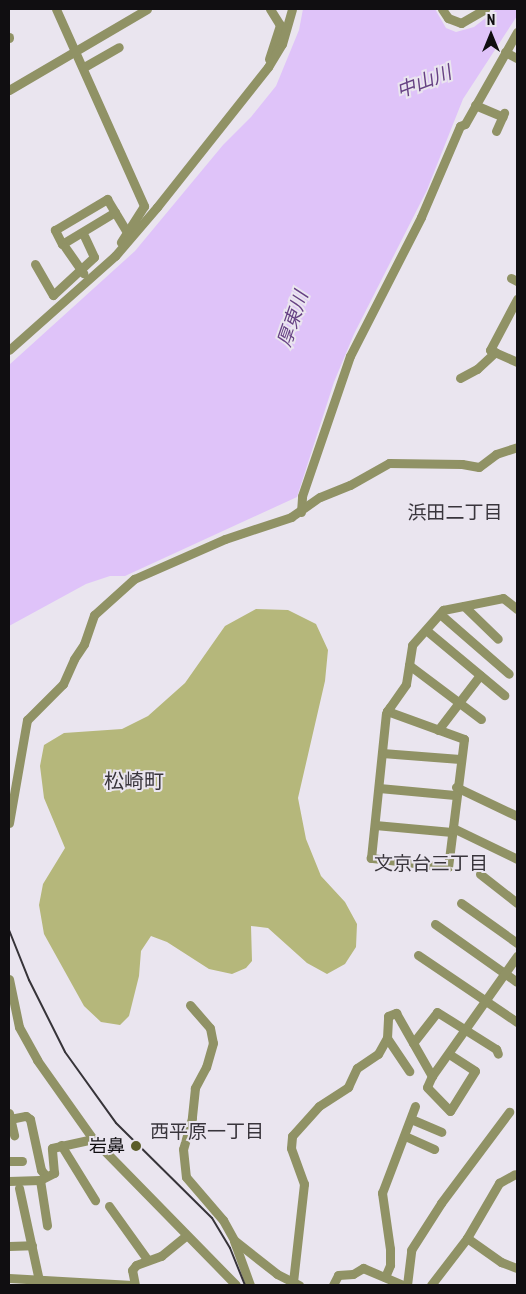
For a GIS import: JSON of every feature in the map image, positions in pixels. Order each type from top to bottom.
[{"type":"street","points":[[56,9],[84,68],[144,206],[127,232],[115,256]]},
{"type":"street","points":[[9,90],[147,9]]},
{"type":"street","points":[[268,67],[280,25],[270,9]]},
{"type":"street","points":[[9,350],[115,256],[268,67],[282,44],[292,9]]},
{"type":"street","points":[[442,9],[448,18],[462,23],[485,9]]},
{"type":"street","points":[[301,512],[302,496],[350,356],[421,216],[460,126],[465,124],[517,32]]},
{"type":"street","points":[[84,68],[119,47]]},
{"type":"street","points":[[505,52],[517,58]]},
{"type":"street","points":[[475,104],[504,114],[496,131]]},
{"type":"street","points":[[115,212],[62,244],[55,230],[107,199],[115,212],[127,232]]},
{"type":"street","points":[[35,264],[53,296],[95,255],[84,236]]},
{"type":"street","points":[[65,247],[81,270],[82,277],[73,293]]},
{"type":"street","points":[[460,378],[477,369],[514,313],[517,300]]},
{"type":"street","points":[[490,350],[517,362]]},
{"type":"street","points":[[9,823],[27,720],[63,684],[74,659],[84,644],[94,615],[134,579],[218,542],[301,512],[320,497],[395,462],[479,467],[496,454],[517,447]]},
{"type":"street","points":[[387,711],[464,738],[455,791],[448,867],[378,861],[371,858],[387,711],[406,684],[412,645],[446,608],[503,598],[517,609]]},
{"type":"street","points":[[464,606],[498,639]]},
{"type":"street","points":[[440,614],[509,674]]},
{"type":"street","points":[[426,630],[504,694]]},
{"type":"street","points":[[409,665],[481,719]]},
{"type":"street","points":[[438,730],[480,675]]},
{"type":"street","points":[[382,753],[460,760]]},
{"type":"street","points":[[379,788],[455,791],[517,816]]},
{"type":"street","points":[[375,824],[452,830],[517,858]]},
{"type":"street","points":[[480,874],[517,903]]},
{"type":"street","points":[[460,903],[517,943]]},
{"type":"street","points":[[435,924],[517,982]]},
{"type":"street","points":[[418,956],[517,1022]]},
{"type":"street","points":[[449,1054],[475,1071],[450,1111],[428,1091],[432,1076],[517,956]]},
{"type":"street","points":[[9,984],[12,1012],[37,1060],[93,1139],[236,1285]]},
{"type":"street","points":[[190,1005],[210,1028],[213,1043],[206,1067],[194,1088],[192,1118],[183,1149],[183,1168],[191,1186],[223,1220],[234,1240],[250,1285]]},
{"type":"street","points":[[413,1043],[436,1012],[496,1049],[498,1054]]},
{"type":"street","points":[[296,1284],[304,1184],[291,1148],[292,1136],[319,1106],[348,1088],[357,1068],[378,1054],[387,1038],[388,1016],[396,1013],[432,1076]]},
{"type":"street","points":[[387,1038],[409,1071]]},
{"type":"street","points":[[385,1277],[390,1265],[390,1249],[382,1193],[415,1106]]},
{"type":"street","points":[[408,1285],[411,1250],[441,1203],[509,1112]]},
{"type":"street","points":[[14,1135],[10,1116],[26,1116],[30,1119],[43,1178],[47,1225]]},
{"type":"street","points":[[411,1119],[441,1132]]},
{"type":"street","points":[[405,1136],[434,1149]]},
{"type":"street","points":[[9,1181],[43,1178],[54,1173],[52,1148],[93,1139]]},
{"type":"street","points":[[61,1145],[95,1200]]},
{"type":"street","points":[[9,1162],[22,1161]]},
{"type":"street","points":[[431,1285],[467,1238],[499,1183],[515,1174]]},
{"type":"street","points":[[18,1188],[41,1283]]},
{"type":"street","points":[[109,1206],[147,1259]]},
{"type":"street","points":[[9,1275],[41,1283],[133,1285],[132,1270],[147,1259],[161,1256],[186,1236]]},
{"type":"street","points":[[467,1238],[501,1262],[517,1268]]},
{"type":"street","points":[[234,1240],[296,1284]]},
{"type":"street","points":[[9,1246],[32,1245]]},
{"type":"street","points":[[333,1285],[338,1274],[353,1274],[363,1268],[403,1285]]},
{"type":"green space","points":[[256,609],[288,610],[316,624],[328,650],[325,681],[298,798],[306,839],[321,876],[345,902],[357,924],[356,947],[345,964],[327,974],[307,963],[268,928],[251,926],[252,961],[246,968],[232,974],[209,969],[167,942],[151,936],[141,951],[139,976],[129,1016],[120,1025],[101,1022],[84,1006],[44,934],[39,905],[43,884],[65,848],[44,798],[40,766],[44,745],[64,733],[122,729],[148,716],[185,683],[225,626]]},
{"type":"water","points":[[303,9],[435,9],[446,28],[456,32],[474,27],[497,9],[517,9],[517,16],[463,99],[427,190],[354,334],[334,382],[297,497],[125,576],[110,576],[86,584],[9,626],[9,365],[135,251],[223,145],[251,117],[276,86],[299,30]]},
{"type":"railway","points":[[9,930],[29,980],[65,1052],[116,1123],[212,1218],[230,1248],[245,1285]]},
{"type":"place","name":"岩鼻","points":[[136,1146]]},
{"type":"district","name":"浜田二丁目","points":[[455,513]]},
{"type":"district","name":"松崎町","points":[[134,781]]},
{"type":"district","name":"文京台三丁目","points":[[431,864]]},
{"type":"district","name":"西平原一丁目","points":[[207,1132]]},
{"type":"water label","name":"中山川","points":[[424,82]]},
{"type":"water label","name":"厚東川","points":[[293,319]]}]
